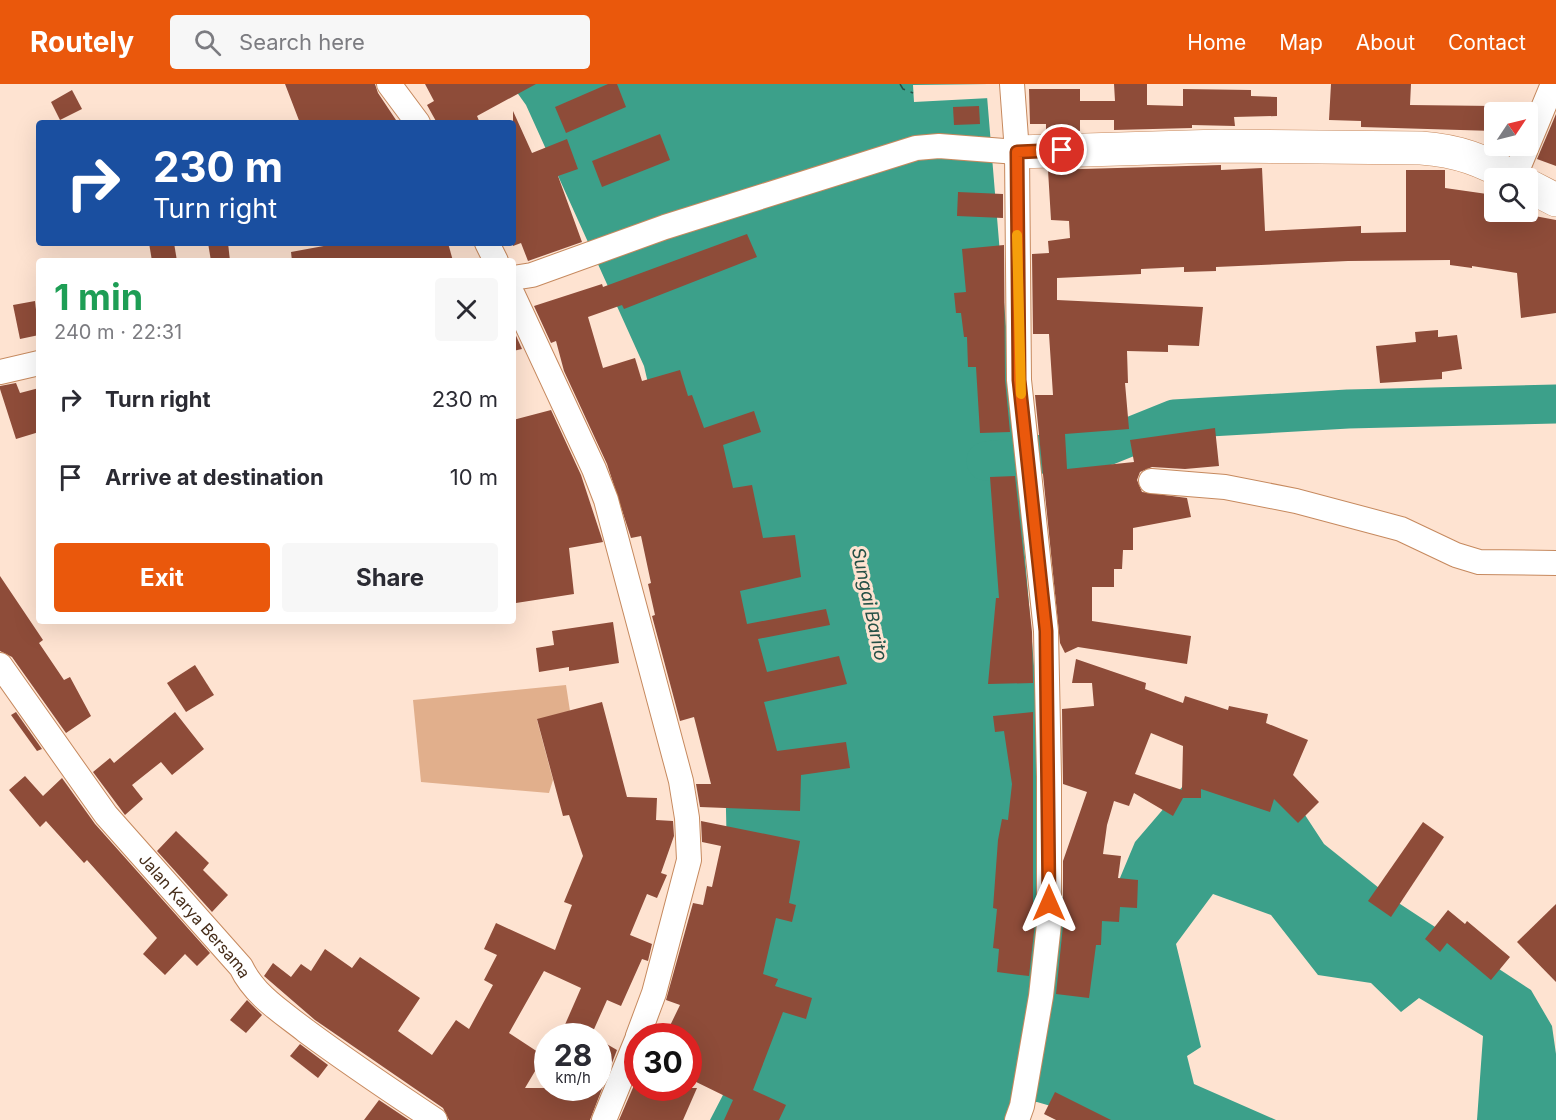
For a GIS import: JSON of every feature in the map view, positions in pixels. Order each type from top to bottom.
[{"type":"street","points":[[388,84],[416,120]]},
{"type":"street","points":[[1012,84],[1010,151],[1019,380],[1046,631],[1049,777],[1049,924],[1041,996],[1019,1113]]},
{"type":"street","points":[[1519,168],[1553,84]]},
{"type":"street","points":[[522,277],[665,226],[916,148],[939,146],[1010,151],[1221,146],[1421,148],[1450,150],[1477,158],[1496,168]]},
{"type":"street","points":[[1538,191],[1556,200]]},
{"type":"street","points":[[516,301],[594,469],[606,500],[681,781],[687,818],[689,860],[654,993],[643,1023]]},
{"type":"street","points":[[0,372],[36,364]]},
{"type":"street","points":[[1151,481],[1225,487],[1296,501],[1401,529],[1455,555],[1479,562],[1556,563]]},
{"type":"street","name":"Jalan Karya Bersama","points":[[0,665],[106,815],[241,968],[249,982],[264,999],[357,1069],[435,1120]]},
{"type":"street","points":[[604,1120],[624,1071]]},
{"type":"shaded area","points":[[566,685],[570,711],[537,720],[553,780],[549,793],[421,782],[413,700]]},
{"type":"water","name":"Sungai Barito","points":[[511,84],[986,84],[1043,775],[1040,884],[1102,921],[1135,842],[1183,786],[1288,789],[1324,844],[1394,900],[1531,990],[1552,1026],[1556,1054],[1556,1120],[1477,1120],[1483,1036],[1419,998],[1401,1012],[1371,983],[1318,975],[1271,915],[1213,894],[1176,944],[1201,1047],[1187,1056],[1194,1084],[1276,1120],[1099,1120],[1037,1102],[1014,1104],[1005,1120],[710,1120],[724,1093],[727,857],[725,765],[704,624],[644,366],[526,105]]},
{"type":"pier","points":[[989,84],[990,98],[914,102],[913,85]]},
{"type":"building","points":[[285,84],[375,84],[378,93],[396,120],[299,120]]},
{"type":"building","points":[[425,84],[536,84],[477,116],[479,120],[435,120],[427,105],[434,101]]},
{"type":"building","points":[[608,84],[617,84],[626,107],[566,133],[555,107]]},
{"type":"building","points":[[1114,84],[1147,84],[1147,105],[1183,106],[1183,89],[1251,90],[1251,96],[1277,97],[1277,116],[1234,117],[1235,126],[1192,125],[1192,128],[1114,130],[1114,120],[1080,120],[1080,131],[1046,132],[1046,124],[1030,124],[1029,89],[1080,89],[1080,101],[1115,101]]},
{"type":"building","points":[[1331,84],[1411,84],[1410,105],[1484,106],[1484,131],[1361,127],[1361,121],[1329,120]]},
{"type":"building","points":[[72,90],[82,109],[60,120],[51,102]]},
{"type":"building","points":[[979,106],[980,124],[954,125],[953,107]]},
{"type":"building","points":[[513,111],[532,153],[567,139],[578,169],[558,176],[582,242],[528,261],[521,243],[516,245],[516,120],[513,120]]},
{"type":"building","points":[[1556,114],[1556,166],[1537,159]]},
{"type":"building","points":[[660,134],[670,160],[602,187],[592,161]]},
{"type":"building","points":[[1221,165],[1221,170],[1262,168],[1265,231],[1361,226],[1361,233],[1406,232],[1406,170],[1445,170],[1445,188],[1484,194],[1484,222],[1538,222],[1538,217],[1556,220],[1556,313],[1521,318],[1517,273],[1450,265],[1450,260],[1348,261],[1216,267],[1216,271],[1184,272],[1184,267],[1141,269],[1141,274],[1057,278],[1057,300],[1203,307],[1199,346],[1168,345],[1168,352],[1127,351],[1128,383],[1125,383],[1129,429],[1065,434],[1067,469],[1134,462],[1130,440],[1215,428],[1219,466],[1185,469],[1152,467],[1140,472],[1137,480],[1142,492],[1187,498],[1191,517],[1133,528],[1133,550],[1123,550],[1122,569],[1114,569],[1114,587],[1092,587],[1092,621],[1191,636],[1187,664],[1078,647],[1065,653],[1060,643],[1035,395],[1053,395],[1049,334],[1033,334],[1032,254],[1049,253],[1048,241],[1070,238],[1069,221],[1051,220],[1048,170]]},
{"type":"building","points":[[958,192],[1003,194],[1003,218],[957,216]]},
{"type":"building","points":[[747,234],[757,257],[624,309],[622,305],[588,317],[603,368],[635,358],[642,381],[680,370],[688,396],[692,395],[704,428],[754,411],[761,432],[723,445],[733,488],[752,485],[763,538],[795,535],[801,577],[740,591],[747,624],[826,609],[830,625],[758,639],[767,672],[839,656],[847,684],[764,702],[777,751],[846,742],[850,768],[801,775],[800,811],[700,807],[696,784],[711,784],[694,717],[680,721],[652,616],[655,615],[648,584],[651,583],[641,536],[631,538],[607,464],[564,371],[556,341],[551,343],[534,306],[602,284],[603,287]]},
{"type":"building","points":[[1004,245],[1005,380],[1010,432],[980,433],[976,367],[968,367],[967,337],[964,337],[961,313],[956,313],[954,293],[966,292],[962,249]]},
{"type":"building","points":[[150,246],[174,246],[176,258],[152,258]]},
{"type":"building","points":[[208,246],[228,246],[230,258],[210,258]]},
{"type":"building","points":[[324,246],[449,246],[452,258],[292,258],[291,252]]},
{"type":"building","points":[[35,301],[36,336],[20,339],[13,305]]},
{"type":"building","points":[[1438,330],[1438,337],[1457,335],[1462,369],[1442,372],[1442,379],[1380,383],[1376,346],[1416,342],[1415,332]]},
{"type":"building","points":[[516,336],[522,349],[516,350]]},
{"type":"building","points":[[16,383],[20,393],[36,389],[36,433],[16,439],[0,386]]},
{"type":"building","points":[[551,410],[581,475],[603,542],[569,548],[574,594],[516,603],[516,419]]},
{"type":"building","points":[[1015,476],[1032,632],[1033,683],[988,684],[996,598],[999,598],[990,477]]},
{"type":"building","points":[[0,576],[43,640],[39,643],[64,680],[70,677],[91,716],[66,733],[12,657],[0,651]]},
{"type":"building","points":[[613,622],[619,663],[569,671],[569,667],[539,672],[536,648],[554,645],[552,631]]},
{"type":"building","points":[[1076,659],[1146,683],[1145,689],[1183,703],[1185,696],[1228,710],[1229,706],[1268,714],[1266,723],[1308,740],[1293,775],[1319,802],[1298,823],[1274,799],[1270,812],[1201,789],[1201,798],[1183,798],[1173,816],[1134,793],[1129,806],[1114,801],[1107,825],[1103,854],[1121,856],[1118,878],[1138,880],[1137,908],[1120,907],[1119,922],[1102,921],[1101,945],[1096,945],[1089,998],[1056,994],[1063,926],[1063,861],[1087,792],[1063,784],[1062,709],[1094,706],[1092,683],[1072,683]],"holes":[[[1151,733],[1183,746],[1182,790],[1135,774]]]},
{"type":"building","points":[[195,665],[214,695],[186,712],[167,683]]},
{"type":"building","points":[[602,702],[627,797],[657,798],[656,820],[673,821],[674,836],[661,873],[667,875],[657,898],[647,894],[630,935],[652,944],[648,961],[642,959],[621,1006],[607,1000],[597,1023],[566,1023],[581,988],[544,971],[509,1033],[534,1049],[534,1073],[525,1088],[534,1088],[534,1101],[597,1101],[590,1120],[449,1120],[443,1108],[315,1020],[264,976],[273,963],[291,977],[301,964],[311,971],[325,949],[352,968],[360,957],[420,998],[398,1031],[432,1055],[456,1020],[469,1029],[493,985],[484,980],[497,955],[484,949],[496,923],[555,950],[572,905],[564,902],[583,856],[569,815],[563,816],[537,719]]},
{"type":"building","points":[[16,712],[42,749],[37,751],[11,715]]},
{"type":"building","points":[[175,712],[204,749],[172,775],[161,762],[132,785],[143,799],[125,815],[93,772],[110,758],[114,763]]},
{"type":"building","points":[[1033,712],[1033,922],[1035,923],[1029,976],[997,972],[999,949],[993,948],[997,909],[993,908],[998,840],[1002,819],[1008,820],[1012,784],[1004,731],[995,732],[993,716]]},
{"type":"building","points":[[25,776],[43,796],[62,778],[95,824],[210,953],[197,966],[185,954],[165,975],[143,954],[157,938],[87,860],[84,863],[46,821],[40,827],[9,790]]},
{"type":"building","points":[[701,821],[800,841],[789,903],[796,905],[792,922],[776,918],[763,974],[778,979],[775,986],[812,998],[806,1019],[783,1012],[753,1090],[786,1105],[779,1120],[724,1120],[733,1100],[702,1085],[702,1023],[671,1023],[680,1005],[666,1000],[693,903],[703,905],[707,886],[712,887],[721,846],[702,842]]},
{"type":"building","points":[[1423,822],[1444,837],[1391,917],[1368,901]]},
{"type":"building","points":[[176,831],[209,863],[203,870],[228,895],[212,912],[157,851]]},
{"type":"building","points":[[1556,904],[1556,982],[1517,942]]},
{"type":"building","points":[[1448,910],[1465,924],[1467,921],[1510,957],[1491,980],[1447,943],[1440,952],[1425,939]]},
{"type":"building","points":[[247,1000],[262,1015],[246,1033],[230,1020]]},
{"type":"building","points":[[300,1044],[328,1065],[318,1078],[290,1056]]},
{"type":"building","points":[[612,1047],[617,1050],[612,1063]]},
{"type":"building","points":[[1055,1092],[1111,1120],[1056,1120],[1044,1114]]},
{"type":"building","points":[[379,1100],[409,1120],[364,1120]]},
{"type":"building","points":[[627,1101],[691,1101],[683,1120],[619,1120]]},
{"type":"waterway","points":[[986,461],[1107,446],[1174,419],[1348,409],[1556,404]]},
{"type":"ferry route","points":[[900,84],[903,89],[913,93]]},
{"type":"slow traffic","points":[[1017,235],[1021,394]]},
{"type":"route","points":[[1049,903],[1046,631],[1019,380],[1017,152],[1062,150]]}]
